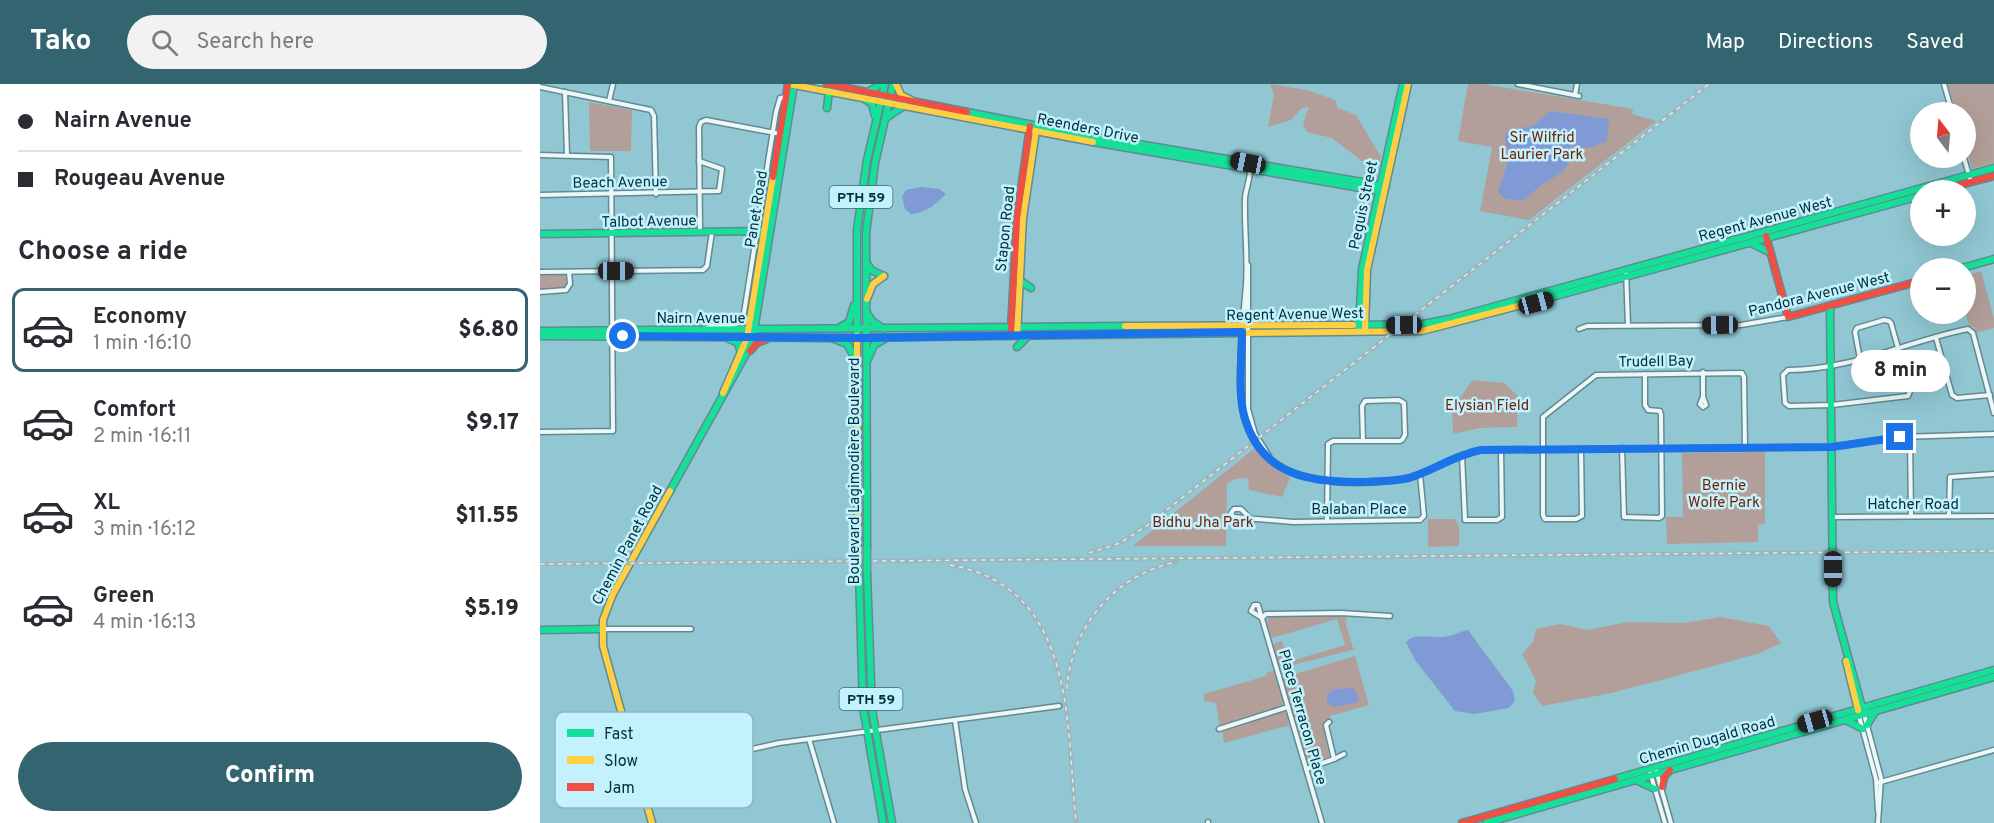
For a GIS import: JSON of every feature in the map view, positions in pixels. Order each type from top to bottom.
[{"type":"main road","name":"Reenders Drive","points":[[791,84],[810,88],[829,86],[840,94],[864,94],[905,105],[1382,188]]},
{"type":"main road","name":"Panet Road","points":[[755,314],[754,301],[764,233],[791,84]]},
{"type":"main road","points":[[840,94],[832,96],[827,108],[829,86],[864,94],[883,84]]},
{"type":"main road","name":"Boulevard Lagimodière Boulevard","points":[[883,84],[861,197],[857,296],[860,672],[866,732],[883,823]]},
{"type":"main road","points":[[895,84],[902,95],[913,101]]},
{"type":"main road","name":"Boulevard Lagimodière Boulevard","points":[[892,823],[874,730],[868,657],[865,260],[870,188],[895,84]]},
{"type":"main road","name":"Peguis Street","points":[[1382,188],[1403,84]]},
{"type":"main road","name":"Peguis Street","points":[[1362,330],[1360,280],[1408,84]]},
{"type":"main road","points":[[789,98],[797,91],[810,88]]},
{"type":"main road","points":[[864,94],[872,104],[876,120]]},
{"type":"main road","name":"Reenders Drive","points":[[890,100],[913,101],[1021,128],[1033,128]]},
{"type":"main road","points":[[885,118],[905,105]]},
{"type":"main road","points":[[1021,128],[1028,139]]},
{"type":"main road","name":"Stapon Road","points":[[1014,336],[1020,218],[1028,139],[1033,128]]},
{"type":"main road","name":"Stapon Road","points":[[1020,218],[1033,128]]},
{"type":"main road","name":"Regent Avenue West","points":[[1481,314],[1628,278],[1994,168]]},
{"type":"main road","points":[[1976,181],[1994,176]]},
{"type":"main road","name":"Regent Avenue West","points":[[751,334],[769,330],[959,328],[1131,331],[1166,334],[1245,330],[1422,332],[1626,270],[1910,199]]},
{"type":"main road","name":"Panet Road","points":[[751,334],[764,233]]},
{"type":"main road","name":"Talbot Avenue","points":[[540,234],[764,233]]},
{"type":"main road","points":[[1766,235],[1788,316]]},
{"type":"main road","points":[[1749,242],[1771,253]]},
{"type":"main road","points":[[1976,264],[1994,259]]},
{"type":"main road","points":[[865,260],[871,270],[884,276],[873,284],[865,308],[872,321],[884,329]]},
{"type":"main road","name":"Stapon Road","points":[[1014,328],[1018,279],[1016,264]]},
{"type":"main road","points":[[1016,288],[1030,288],[1018,279]]},
{"type":"main road","name":"Pandora Avenue West","points":[[1788,316],[1910,284]]},
{"type":"main road","points":[[1556,297],[1561,288]]},
{"type":"main road","points":[[837,329],[850,320],[857,296]]},
{"type":"main road","points":[[1830,306],[1835,610],[1861,711]]},
{"type":"main road","points":[[732,328],[746,324],[755,314],[769,330]]},
{"type":"main road","points":[[1166,334],[1170,327]]},
{"type":"main road","name":"Regent Avenue West","points":[[751,334],[771,338],[866,338],[1123,334],[1141,328],[1170,327],[1191,331]]},
{"type":"main road","name":"Nairn Avenue","points":[[540,336],[704,333],[732,328],[751,334]]},
{"type":"main road","points":[[959,328],[959,337]]},
{"type":"main road","name":"Nairn Avenue","points":[[540,331],[568,334]]},
{"type":"main road","name":"Nairn Avenue","points":[[704,333],[719,337],[751,334]]},
{"type":"main road","name":"Chemin Panet Road","points":[[731,380],[751,334]]},
{"type":"main road","name":"Chemin Panet Road","points":[[620,712],[606,664],[602,629],[609,601],[723,393],[739,370],[751,334]]},
{"type":"main road","points":[[1017,347],[1028,336]]},
{"type":"main road","points":[[719,337],[736,341],[740,347],[741,356]]},
{"type":"main road","points":[[866,365],[874,345],[888,337]]},
{"type":"main road","points":[[739,370],[754,346],[771,338]]},
{"type":"main road","points":[[832,338],[850,346],[857,363]]},
{"type":"main road","points":[[540,630],[602,629]]},
{"type":"main road","name":"Chemin Dugald Road","points":[[1462,823],[1653,771],[1994,670]]},
{"type":"main road","name":"Chemin Dugald Road","points":[[1878,706],[1994,676]]},
{"type":"main road","points":[[1856,694],[1866,702],[1878,706],[1865,727],[1843,716],[1851,706],[1856,694]]},
{"type":"main road","name":"Chemin Dugald Road","points":[[1486,823],[1630,781],[1653,771],[1671,769],[1843,716]]},
{"type":"main road","points":[[1630,781],[1647,783],[1659,788],[1671,769]]},
{"type":"main road","name":"Chemin Panet Road","points":[[648,808],[652,823]]},
{"type":"street","points":[[609,101],[613,84]]},
{"type":"street","points":[[1518,84],[1577,95],[1577,84]]},
{"type":"street","points":[[1944,84],[1949,102]]},
{"type":"street","points":[[540,87],[653,112],[656,194]]},
{"type":"street","points":[[565,92],[567,155]]},
{"type":"street","points":[[732,328],[742,322],[747,294],[764,233],[772,133],[780,98],[789,98]]},
{"type":"street","points":[[700,233],[699,127],[703,121],[783,135]]},
{"type":"street","points":[[540,155],[608,155],[611,158],[613,333],[613,431],[540,432]]},
{"type":"street","points":[[699,161],[719,165],[723,174],[719,191],[699,193]]},
{"type":"street","points":[[1250,166],[1245,198],[1247,262],[1250,270],[1245,330],[1251,422],[1263,448],[1273,461],[1302,477],[1327,482],[1389,481],[1420,474],[1462,455],[1501,449],[1832,447],[1910,437],[1994,434]]},
{"type":"street","points":[[1967,168],[1970,180]]},
{"type":"street","name":"Beach Avenue","points":[[540,195],[699,193]]},
{"type":"street","points":[[540,272],[703,270],[707,266],[712,232]]},
{"type":"street","points":[[1626,270],[1628,325]]},
{"type":"street","points":[[540,292],[566,290],[570,284],[570,272]]},
{"type":"street","points":[[747,294],[754,301]]},
{"type":"street","name":"Pandora Avenue West","points":[[1578,329],[1587,326],[1758,324],[1788,316]]},
{"type":"street","points":[[1860,359],[1856,330],[1884,320],[1891,323],[1898,349],[1910,391],[1908,396],[1832,405],[1787,405],[1784,402],[1784,375],[1788,370],[1831,366],[1860,359],[1898,349],[1936,338],[1971,331],[1994,413]]},
{"type":"street","points":[[1936,338],[1952,395],[1957,398],[1990,395]]},
{"type":"street","points":[[1703,372],[1703,396]]},
{"type":"street","name":"Trudell Bay","points":[[1581,449],[1582,516],[1576,519],[1545,519],[1543,515],[1543,417],[1592,377],[1703,372],[1744,374],[1745,447]]},
{"type":"street","points":[[1622,448],[1623,515],[1625,518],[1657,519],[1662,516],[1661,415],[1660,411],[1648,410],[1645,405],[1645,374]]},
{"type":"street","points":[[1327,522],[1328,444],[1333,441],[1363,441],[1402,440],[1405,435],[1404,403],[1398,400],[1368,400],[1362,406],[1363,441]]},
{"type":"street","points":[[1910,437],[1911,516]]},
{"type":"street","points":[[1462,455],[1465,520],[1497,520],[1502,517],[1501,449]]},
{"type":"street","name":"Balaban Place","points":[[1250,518],[1327,522],[1420,520],[1424,516],[1420,474]]},
{"type":"street","points":[[1948,516],[1950,477],[1994,474]]},
{"type":"street","name":"Hatcher Road","points":[[1832,517],[1994,516]]},
{"type":"street","name":"Place Terracon Place","points":[[1322,823],[1262,618],[1266,615],[1307,614],[1390,616]]},
{"type":"street","points":[[602,629],[691,629]]},
{"type":"street","points":[[753,749],[809,739],[1059,706]]},
{"type":"street","points":[[1218,729],[1288,707]]},
{"type":"street","points":[[1861,711],[1879,783],[1878,820]]},
{"type":"street","points":[[955,720],[965,789],[976,823]]},
{"type":"street","points":[[1329,722],[1326,724],[1334,759]]},
{"type":"street","points":[[809,739],[834,823]]},
{"type":"street","points":[[1879,783],[1994,750]]},
{"type":"street","points":[[1305,769],[1344,754]]},
{"type":"street","points":[[1653,771],[1671,823]]},
{"type":"street","points":[[1659,788],[1665,823]]},
{"type":"green space","points":[[1270,84],[1307,90],[1335,100],[1338,108],[1356,115],[1381,157],[1376,176],[1367,165],[1332,138],[1307,132],[1303,123],[1309,107],[1302,108],[1291,120],[1268,127],[1274,95]]},
{"type":"green space","name":"Sir Wilfrid Laurier Park","points":[[1468,84],[1483,84],[1633,109],[1632,114],[1656,121],[1529,220],[1480,211],[1492,147],[1458,141]]},
{"type":"green space","points":[[1948,84],[1994,84],[1994,163],[1976,168],[1976,102],[1953,102]]},
{"type":"green space","points":[[589,102],[632,110],[631,151],[590,151]]},
{"type":"green space","points":[[1981,271],[1994,319],[1994,328],[1976,333],[1974,327],[1968,324],[1976,324],[1976,273]]},
{"type":"green space","points":[[540,274],[565,274],[567,285],[562,289],[540,289]]},
{"type":"green space","name":"Elysian Field","points":[[1472,380],[1504,383],[1518,396],[1517,427],[1480,428],[1453,434],[1452,410]]},
{"type":"green space","name":"Bidhu Jha Park","points":[[1255,448],[1268,463],[1290,478],[1282,497],[1249,490],[1248,478],[1235,479],[1227,484],[1226,546],[1133,546]]},
{"type":"green space","name":"Bernie Wolfe Park","points":[[1765,452],[1765,524],[1758,525],[1758,542],[1667,544],[1666,517],[1683,517],[1682,453]]},
{"type":"green space","points":[[1428,519],[1455,519],[1459,527],[1459,546],[1428,547]]},
{"type":"green space","points":[[1271,616],[1344,616],[1347,619],[1346,624],[1353,648],[1356,649],[1289,666],[1290,669],[1282,671],[1273,648],[1276,643],[1282,641],[1288,662],[1345,645],[1337,619],[1272,638],[1266,621]]},
{"type":"green space","points":[[1721,617],[1769,626],[1781,643],[1758,654],[1612,693],[1542,706],[1533,693],[1536,681],[1522,654],[1533,642],[1536,629],[1560,624],[1587,630],[1628,622],[1683,623]]},
{"type":"green space","points":[[1355,656],[1369,705],[1330,716],[1325,724],[1328,742],[1326,743],[1329,755],[1332,755],[1308,765],[1282,678]]},
{"type":"green space","points":[[1272,671],[1276,673],[1283,701],[1282,706],[1222,726],[1219,724],[1216,703],[1204,701],[1204,694],[1266,676],[1266,673]]},
{"type":"green space","points":[[1283,711],[1287,714],[1289,728],[1286,726],[1224,743],[1222,729]]},
{"type":"water","points":[[1550,111],[1609,119],[1607,141],[1590,148],[1571,146],[1569,162],[1563,171],[1541,185],[1523,201],[1505,199],[1498,192],[1511,151],[1506,147],[1505,135],[1509,130],[1533,126]]},
{"type":"water","points":[[921,187],[939,189],[946,194],[926,210],[911,214],[905,209],[902,197],[906,190]]},
{"type":"water","points":[[1468,630],[1513,691],[1515,701],[1509,708],[1474,714],[1455,711],[1415,660],[1406,642],[1415,637],[1444,637]]},
{"type":"water","points":[[1353,688],[1359,698],[1358,702],[1334,707],[1327,703],[1327,695],[1335,689]]},
{"type":"railway","points":[[1089,553],[1120,543],[1145,527],[1709,84]]},
{"type":"railway","points":[[540,564],[1994,551]]},
{"type":"railway","points":[[1067,689],[1070,666],[1077,644],[1100,607],[1134,578],[1176,562]]},
{"type":"railway","points":[[950,565],[991,578],[1022,601],[1043,630],[1057,666],[1065,704],[1076,823]]},
{"type":"traffic: fast","points":[[670,491],[752,343],[794,84]]},
{"type":"traffic: fast","points":[[868,92],[881,84]]},
{"type":"traffic: fast","points":[[857,336],[857,230],[867,160],[885,84]]},
{"type":"traffic: fast","points":[[867,547],[866,233],[875,163],[893,84]]},
{"type":"traffic: fast","points":[[1359,330],[1362,269],[1403,84]]},
{"type":"traffic: fast","points":[[827,108],[829,91]]},
{"type":"traffic: fast","points":[[863,98],[872,104],[875,116]]},
{"type":"traffic: fast","points":[[886,118],[905,105]]},
{"type":"traffic: fast","points":[[967,112],[1085,135],[1386,186]]},
{"type":"traffic: fast","points":[[1093,142],[1384,192]]},
{"type":"traffic: fast","points":[[1353,325],[1423,324],[1449,319],[1994,168]]},
{"type":"traffic: fast","points":[[1545,299],[1910,199]]},
{"type":"traffic: fast","points":[[540,234],[766,231]]},
{"type":"traffic: fast","points":[[1751,243],[1769,252]]},
{"type":"traffic: fast","points":[[1976,264],[1994,259]]},
{"type":"traffic: fast","points":[[866,262],[871,270],[884,276]]},
{"type":"traffic: fast","points":[[1018,279],[1031,288]]},
{"type":"traffic: fast","points":[[837,329],[849,322],[854,305]]},
{"type":"traffic: fast","points":[[1830,306],[1833,602],[1863,711]]},
{"type":"traffic: fast","points":[[866,311],[872,321],[884,329]]},
{"type":"traffic: fast","points":[[540,331],[1125,326]]},
{"type":"traffic: fast","points":[[540,336],[832,338],[1246,333]]},
{"type":"traffic: fast","points":[[1017,347],[1028,336]]},
{"type":"traffic: fast","points":[[868,359],[874,345],[888,337]]},
{"type":"traffic: fast","points":[[832,338],[847,344],[855,358]]},
{"type":"traffic: fast","points":[[729,339],[738,343],[741,353]]},
{"type":"traffic: fast","points":[[858,547],[859,573]]},
{"type":"traffic: fast","points":[[867,547],[867,573]]},
{"type":"traffic: fast","points":[[859,573],[863,707],[883,823]]},
{"type":"traffic: fast","points":[[867,573],[872,710],[892,823]]},
{"type":"traffic: fast","points":[[540,630],[602,629]]},
{"type":"traffic: fast","points":[[1615,779],[1994,670]]},
{"type":"traffic: fast","points":[[1486,823],[1994,677]]},
{"type":"traffic: fast","points":[[1867,725],[1875,712]]},
{"type":"traffic: fast","points":[[1846,720],[1863,729]]},
{"type":"traffic: fast","points":[[1638,781],[1655,789]]},
{"type":"traffic: slow","points":[[789,84],[1093,142]]},
{"type":"traffic: slow","points":[[896,84],[901,95],[913,101]]},
{"type":"traffic: slow","points":[[1365,329],[1367,270],[1408,84]]},
{"type":"traffic: slow","points":[[1017,336],[1023,218],[1036,131]]},
{"type":"traffic: slow","points":[[723,393],[747,338],[773,177]]},
{"type":"traffic: slow","points":[[867,299],[873,284],[884,276]]},
{"type":"traffic: slow","points":[[1246,333],[1422,331],[1545,299]]},
{"type":"traffic: slow","points":[[1125,326],[1353,325]]},
{"type":"traffic: slow","points":[[857,336],[858,547]]},
{"type":"traffic: slow","points":[[621,712],[603,646],[603,620],[613,594],[670,491]]},
{"type":"traffic: slow","points":[[1846,661],[1858,710]]},
{"type":"traffic: slow","points":[[648,808],[652,823]]},
{"type":"traffic: jam","points":[[773,177],[788,84]]},
{"type":"traffic: jam","points":[[827,84],[967,112]]},
{"type":"traffic: jam","points":[[1011,329],[1017,218],[1030,126]]},
{"type":"traffic: jam","points":[[1976,181],[1994,176]]},
{"type":"traffic: jam","points":[[1766,236],[1788,317],[1910,284]]},
{"type":"traffic: jam","points":[[750,351],[757,343],[767,339]]},
{"type":"traffic: jam","points":[[1662,787],[1664,777],[1670,770]]},
{"type":"traffic: jam","points":[[1462,823],[1615,779]]},
{"type":"route","points":[[623,336],[866,338],[1242,332],[1243,409],[1248,428],[1266,456],[1302,477],[1321,481],[1381,481],[1408,478],[1462,455],[1481,450],[1832,447],[1852,446],[1900,437]]}]
